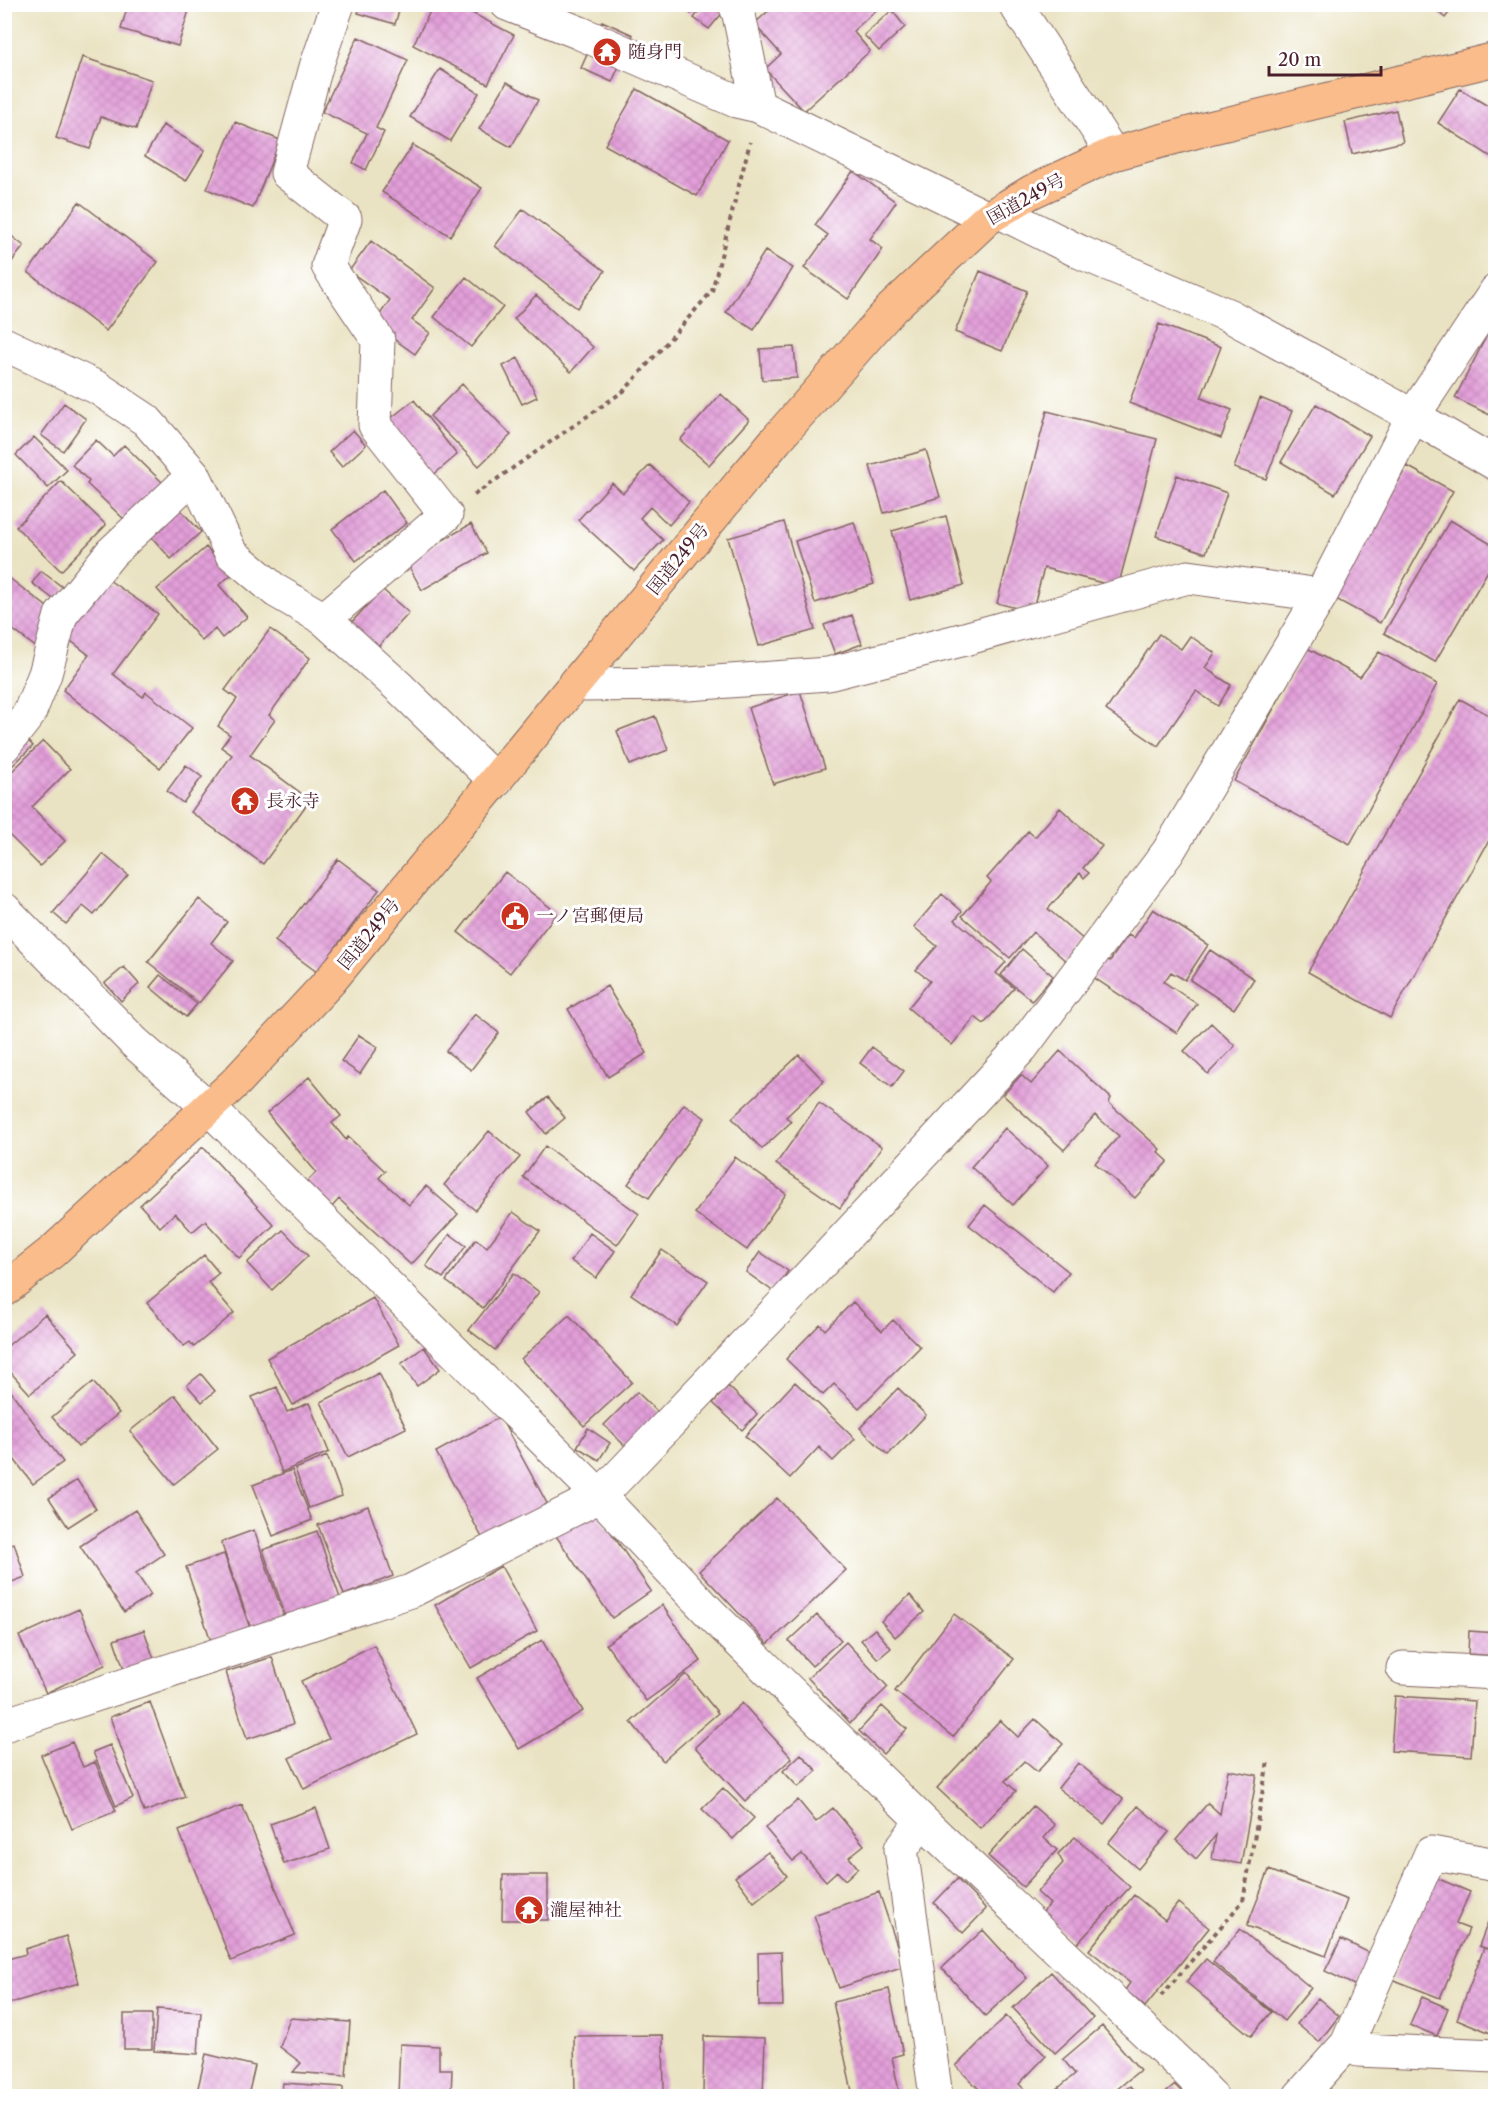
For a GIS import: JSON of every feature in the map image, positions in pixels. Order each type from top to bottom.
[{"type":"highway","name":"国道249号","points":[[4,1290],[52,1252],[236,1082],[330,981],[776,440],[892,308],[994,215],[1031,192],[1113,153],[1496,59]]},
{"type":"street","points":[[324,619],[446,515],[375,425],[378,340],[328,266],[345,219],[288,174],[316,68],[338,4]]},
{"type":"street","points":[[507,4],[736,101],[758,106],[994,215],[1230,316],[1496,464]]},
{"type":"street","points":[[735,4],[758,106]]},
{"type":"street","points":[[1015,4],[1113,153]]},
{"type":"street","points":[[4,1725],[411,1592],[600,1496],[784,1303],[1022,1047],[1168,852],[1321,595],[1413,416],[1496,291]]},
{"type":"street","points":[[4,344],[98,388],[146,420],[194,475],[231,553],[276,591],[324,619],[400,688],[496,781]]},
{"type":"street","points":[[4,746],[29,714],[45,675],[61,615],[111,554],[194,475]]},
{"type":"street","points":[[576,685],[688,684],[828,674],[1188,577],[1321,595]]},
{"type":"street","points":[[4,909],[135,1043],[208,1107],[600,1496],[711,1614],[922,1821],[1211,2097]]},
{"type":"street","points":[[1403,1668],[1496,1672]]},
{"type":"street","points":[[922,1821],[901,1849],[936,2097]]},
{"type":"street","points":[[1300,2097],[1347,2044],[1431,1853],[1496,1865]]},
{"type":"street","points":[[1347,2044],[1358,2050],[1496,2056]]},
{"type":"path","points":[[446,515],[625,390],[712,291],[758,106]]},
{"type":"path","points":[[1137,2024],[1243,1901],[1268,1761]]},
{"type":"building","points":[[128,4],[191,4],[178,46],[121,29]]},
{"type":"building","points":[[361,4],[401,4],[395,24],[358,13]]},
{"type":"building","points":[[434,4],[455,4],[514,35],[488,84],[413,45]]},
{"type":"building","points":[[678,4],[699,4],[691,14]]},
{"type":"building","points":[[705,4],[715,4],[724,11],[709,29],[694,18]]},
{"type":"building","points":[[776,4],[883,4],[853,31],[870,51],[804,111],[765,69],[781,54],[754,24]]},
{"type":"building","points":[[1429,4],[1456,4],[1445,18]]},
{"type":"building","points":[[892,10],[905,27],[879,51],[864,35]]},
{"type":"building","name":"随身門","points":[[602,21],[633,35],[612,82],[581,68]]},
{"type":"building","points":[[358,37],[408,60],[376,128],[384,132],[366,170],[353,163],[367,133],[322,112]]},
{"type":"building","points":[[82,57],[152,80],[136,129],[101,117],[90,149],[56,138]]},
{"type":"building","points":[[440,69],[479,93],[450,141],[410,117]]},
{"type":"building","points":[[507,82],[538,100],[511,147],[479,129]]},
{"type":"building","points":[[637,89],[728,140],[697,196],[605,145]]},
{"type":"building","points":[[1460,89],[1496,111],[1496,160],[1438,123]]},
{"type":"building","points":[[1396,110],[1403,142],[1352,154],[1345,122]]},
{"type":"building","points":[[235,122],[280,140],[253,208],[207,189]]},
{"type":"building","points":[[163,125],[205,150],[186,181],[145,156]]},
{"type":"building","points":[[413,145],[482,188],[450,236],[382,192]]},
{"type":"building","points":[[853,171],[896,202],[870,239],[883,249],[848,299],[804,268],[828,235],[815,225]]},
{"type":"building","points":[[79,202],[158,262],[106,331],[28,272]]},
{"type":"building","points":[[523,209],[605,271],[577,308],[495,246]]},
{"type":"building","points":[[4,230],[24,246],[6,269],[4,268]]},
{"type":"building","points":[[371,241],[435,288],[412,320],[430,333],[415,354],[391,337],[394,333],[376,320],[390,300],[349,271]]},
{"type":"building","points":[[765,251],[793,268],[754,330],[726,312]]},
{"type":"building","points":[[980,271],[1027,291],[1002,351],[955,332]]},
{"type":"building","points":[[466,277],[503,307],[471,347],[434,317]]},
{"type":"building","points":[[536,295],[593,347],[571,372],[514,319]]},
{"type":"building","points":[[1159,324],[1221,347],[1201,398],[1232,410],[1221,438],[1129,403]]},
{"type":"building","points":[[1491,327],[1496,329],[1496,418],[1455,398]]},
{"type":"building","points":[[794,347],[797,378],[762,380],[760,349]]},
{"type":"building","points":[[518,358],[537,397],[522,404],[503,366]]},
{"type":"building","points":[[462,384],[511,435],[479,466],[430,416]]},
{"type":"building","points":[[721,394],[749,420],[709,465],[680,440]]},
{"type":"building","points":[[1260,398],[1292,411],[1266,479],[1234,468]]},
{"type":"building","points":[[414,400],[457,455],[431,477],[386,422]]},
{"type":"building","points":[[64,403],[86,419],[63,451],[41,435]]},
{"type":"building","points":[[1316,404],[1370,436],[1335,494],[1281,462]]},
{"type":"building","points":[[1047,411],[1157,439],[1118,587],[1044,568],[1032,612],[997,603]]},
{"type":"building","points":[[353,430],[366,445],[342,467],[329,452]]},
{"type":"building","points":[[34,437],[67,470],[48,488],[16,455]]},
{"type":"building","points":[[96,440],[113,456],[124,445],[164,484],[127,522],[87,484],[89,481],[72,465]]},
{"type":"building","points":[[926,450],[940,497],[884,513],[870,466]]},
{"type":"building","points":[[650,465],[689,502],[669,525],[650,507],[640,518],[663,540],[634,571],[578,520],[612,483],[623,493]]},
{"type":"building","points":[[1407,466],[1453,491],[1380,623],[1334,598]]},
{"type":"building","points":[[1177,475],[1227,493],[1206,553],[1156,536]]},
{"type":"building","points":[[61,481],[106,525],[61,571],[16,527]]},
{"type":"building","points":[[383,490],[407,523],[356,561],[332,529]]},
{"type":"building","points":[[177,506],[201,532],[171,559],[148,533]]},
{"type":"building","points":[[946,516],[964,585],[910,600],[892,531]]},
{"type":"building","points":[[1450,520],[1496,547],[1496,557],[1435,662],[1384,633]]},
{"type":"building","points":[[784,522],[815,630],[759,646],[728,538]]},
{"type":"building","points":[[854,522],[874,584],[815,603],[795,541]]},
{"type":"building","points":[[471,524],[487,553],[422,590],[406,561]]},
{"type":"building","points":[[206,547],[231,575],[219,585],[247,617],[222,638],[215,629],[202,641],[157,589]]},
{"type":"building","points":[[41,571],[65,589],[56,601],[32,583]]},
{"type":"building","points":[[4,574],[55,613],[37,648],[4,623]]},
{"type":"building","points":[[103,576],[158,614],[113,674],[143,697],[146,692],[192,728],[160,768],[63,690],[89,655],[62,634]]},
{"type":"building","points":[[382,589],[409,613],[376,649],[350,624]]},
{"type":"building","points":[[852,615],[862,644],[835,654],[824,625]]},
{"type":"building","points":[[270,629],[310,658],[269,715],[275,720],[250,755],[310,800],[263,864],[191,812],[232,755],[221,747],[230,735],[218,726],[237,699],[225,690]]},
{"type":"building","points":[[1159,634],[1181,649],[1190,636],[1215,653],[1205,668],[1231,685],[1218,706],[1196,691],[1158,746],[1106,710]]},
{"type":"building","points":[[1307,648],[1360,677],[1379,652],[1437,684],[1350,844],[1234,781]]},
{"type":"building","points":[[800,691],[825,768],[773,784],[748,708]]},
{"type":"building","points":[[1460,699],[1496,719],[1496,828],[1390,1018],[1308,972]]},
{"type":"building","points":[[655,716],[668,750],[630,765],[617,731]]},
{"type":"building","points":[[26,738],[33,746],[10,768],[4,762],[4,756]]},
{"type":"building","points":[[43,741],[70,769],[32,807],[65,841],[40,866],[4,830],[4,779]]},
{"type":"building","points":[[186,765],[202,777],[183,803],[167,791]]},
{"type":"building","points":[[1060,808],[1102,846],[1083,868],[1089,873],[1084,878],[1080,873],[1048,909],[1085,941],[1067,962],[1033,932],[1010,958],[962,916],[991,882],[987,878],[1028,831],[1035,837]]},
{"type":"building","points":[[103,854],[128,875],[94,915],[83,906],[66,924],[53,913]]},
{"type":"building","points":[[338,859],[379,890],[317,972],[275,941]]},
{"type":"building","points":[[505,872],[557,913],[510,973],[458,932]]},
{"type":"building","points":[[942,894],[962,911],[955,920],[1006,962],[996,973],[1014,988],[984,1024],[975,1017],[952,1045],[908,1008],[930,981],[916,970],[937,946],[914,927]]},
{"type":"building","points":[[199,899],[227,922],[211,943],[233,961],[199,1003],[148,962]]},
{"type":"building","points":[[1153,909],[1208,945],[1185,980],[1171,972],[1164,982],[1197,1004],[1177,1033],[1093,977],[1106,959],[1110,961],[1128,935],[1134,938]]},
{"type":"building","points":[[1022,949],[1053,976],[1032,1001],[1001,975]]},
{"type":"building","points":[[1210,950],[1254,979],[1234,1009],[1190,980]]},
{"type":"building","points":[[124,967],[139,984],[121,1001],[105,983]]},
{"type":"building","points":[[160,975],[197,1004],[186,1017],[150,987]]},
{"type":"building","points":[[607,986],[647,1053],[608,1077],[568,1009]]},
{"type":"building","points":[[475,1014],[499,1033],[471,1070],[446,1051]]},
{"type":"building","points":[[1211,1023],[1235,1046],[1208,1074],[1184,1051]]},
{"type":"building","points":[[359,1035],[378,1047],[360,1074],[341,1061]]},
{"type":"building","points":[[872,1047],[904,1071],[892,1087],[860,1063]]},
{"type":"building","points":[[1060,1051],[1111,1098],[1109,1103],[1160,1149],[1158,1152],[1168,1161],[1135,1198],[1095,1163],[1119,1136],[1095,1115],[1064,1150],[1003,1095],[1021,1075],[1031,1084]]},
{"type":"building","points":[[799,1055],[824,1081],[786,1117],[791,1122],[762,1149],[732,1118]]},
{"type":"building","points":[[309,1077],[341,1116],[332,1123],[346,1140],[348,1137],[385,1171],[379,1178],[409,1205],[426,1186],[458,1214],[411,1265],[339,1199],[330,1209],[304,1185],[316,1172],[267,1113]]},
{"type":"building","points":[[548,1097],[565,1118],[546,1134],[529,1112]]},
{"type":"building","points":[[819,1103],[882,1147],[840,1208],[776,1164]]},
{"type":"building","points":[[684,1104],[705,1118],[649,1198],[628,1184]]},
{"type":"building","points":[[1005,1128],[1048,1166],[1013,1205],[971,1167]]},
{"type":"building","points":[[489,1131],[520,1157],[475,1210],[444,1185]]},
{"type":"building","points":[[545,1146],[639,1214],[617,1245],[523,1177]]},
{"type":"building","points":[[203,1147],[274,1225],[239,1258],[205,1221],[192,1232],[175,1213],[160,1227],[140,1205]]},
{"type":"building","points":[[735,1157],[786,1194],[747,1250],[695,1213]]},
{"type":"building","points":[[985,1205],[1069,1272],[1053,1292],[969,1225]]},
{"type":"building","points":[[513,1212],[540,1231],[483,1308],[446,1281],[476,1239],[487,1247]]},
{"type":"building","points":[[283,1230],[308,1256],[272,1290],[247,1263]]},
{"type":"building","points":[[590,1233],[615,1251],[596,1278],[571,1261]]},
{"type":"building","points":[[450,1234],[466,1246],[443,1278],[426,1266]]},
{"type":"building","points":[[662,1250],[708,1281],[677,1326],[631,1294]]},
{"type":"building","points":[[760,1252],[788,1271],[774,1292],[746,1272]]},
{"type":"building","points":[[204,1255],[219,1273],[208,1282],[234,1313],[194,1347],[190,1342],[184,1346],[147,1303]]},
{"type":"building","points":[[514,1273],[539,1292],[495,1350],[469,1330]]},
{"type":"building","points":[[373,1298],[399,1345],[293,1405],[267,1358]]},
{"type":"building","points":[[853,1302],[882,1331],[893,1320],[920,1347],[859,1408],[834,1384],[823,1395],[786,1359],[820,1324],[825,1330]]},
{"type":"building","points":[[45,1314],[78,1352],[30,1394],[4,1365],[4,1349]]},
{"type":"building","points":[[569,1315],[632,1382],[584,1426],[521,1359]]},
{"type":"building","points":[[424,1347],[440,1369],[417,1386],[401,1364]]},
{"type":"building","points":[[379,1373],[406,1428],[348,1457],[321,1402]]},
{"type":"building","points":[[201,1374],[215,1391],[202,1402],[187,1385]]},
{"type":"building","points":[[4,1382],[63,1462],[33,1484],[4,1446]]},
{"type":"building","points":[[93,1382],[119,1413],[78,1447],[52,1417]]},
{"type":"building","points":[[795,1382],[855,1439],[833,1461],[819,1447],[790,1478],[745,1436]]},
{"type":"building","points":[[728,1386],[757,1414],[742,1430],[713,1403]]},
{"type":"building","points":[[277,1387],[287,1412],[309,1403],[329,1452],[282,1472],[252,1397]]},
{"type":"building","points":[[898,1388],[926,1415],[888,1455],[860,1428]]},
{"type":"building","points":[[637,1392],[663,1417],[630,1451],[604,1425]]},
{"type":"building","points":[[175,1395],[218,1449],[174,1484],[130,1431]]},
{"type":"building","points":[[500,1417],[549,1507],[485,1543],[436,1452]]},
{"type":"building","points":[[588,1428],[610,1443],[599,1460],[577,1447]]},
{"type":"building","points":[[327,1456],[342,1496],[309,1508],[295,1469]]},
{"type":"building","points":[[292,1470],[312,1520],[273,1536],[253,1485]]},
{"type":"building","points":[[77,1480],[96,1509],[68,1527],[49,1498]]},
{"type":"building","points":[[777,1498],[846,1570],[768,1644],[699,1571]]},
{"type":"building","points":[[368,1506],[393,1576],[344,1595],[318,1525]]},
{"type":"building","points":[[593,1506],[651,1591],[612,1618],[554,1533]]},
{"type":"building","points":[[135,1510],[164,1554],[136,1573],[151,1595],[124,1612],[80,1546]]},
{"type":"building","points":[[254,1530],[284,1617],[251,1629],[221,1542]]},
{"type":"building","points":[[317,1531],[340,1598],[286,1617],[263,1550]]},
{"type":"building","points":[[14,1543],[25,1577],[4,1585],[4,1546]]},
{"type":"building","points":[[224,1554],[250,1628],[211,1641],[186,1567]]},
{"type":"building","points":[[501,1566],[537,1631],[471,1668],[435,1605]]},
{"type":"building","points":[[910,1595],[924,1612],[895,1637],[881,1621]]},
{"type":"building","points":[[662,1605],[701,1661],[646,1701],[606,1644]]},
{"type":"building","points":[[79,1609],[105,1665],[46,1693],[19,1636]]},
{"type":"building","points":[[954,1614],[1014,1659],[953,1737],[895,1691]]},
{"type":"building","points":[[817,1615],[841,1640],[812,1666],[789,1641]]},
{"type":"building","points":[[875,1629],[891,1648],[878,1659],[861,1640]]},
{"type":"building","points":[[144,1630],[155,1662],[125,1672],[114,1640]]},
{"type":"building","points":[[1469,1631],[1496,1633],[1496,1656],[1468,1654]]},
{"type":"building","points":[[542,1640],[583,1711],[519,1749],[477,1678]]},
{"type":"building","points":[[846,1642],[888,1687],[850,1723],[808,1678]]},
{"type":"building","points":[[374,1645],[417,1734],[304,1789],[289,1758],[329,1739],[301,1681]]},
{"type":"building","points":[[272,1657],[293,1724],[247,1739],[226,1672]]},
{"type":"building","points":[[686,1674],[718,1713],[663,1761],[631,1722]]},
{"type":"building","points":[[1395,1696],[1475,1701],[1471,1756],[1391,1751]]},
{"type":"building","points":[[150,1702],[185,1797],[144,1812],[110,1717]]},
{"type":"building","points":[[742,1703],[792,1758],[745,1801],[695,1747]]},
{"type":"building","points":[[882,1706],[907,1729],[883,1754],[859,1731]]},
{"type":"building","points":[[1035,1719],[1063,1744],[1037,1772],[1024,1761],[1005,1781],[1016,1791],[980,1828],[937,1788],[1000,1720],[1018,1737]]},
{"type":"building","points":[[72,1742],[83,1767],[95,1762],[116,1811],[72,1829],[41,1755]]},
{"type":"building","points":[[110,1745],[133,1798],[116,1806],[93,1752]]},
{"type":"building","points":[[801,1754],[817,1771],[798,1787],[783,1771]]},
{"type":"building","points":[[1078,1763],[1123,1799],[1104,1824],[1058,1788]]},
{"type":"building","points":[[1228,1770],[1257,1775],[1241,1864],[1212,1859],[1216,1835],[1196,1859],[1176,1840],[1208,1803],[1220,1814]]},
{"type":"building","points":[[723,1788],[754,1818],[733,1839],[702,1809]]},
{"type":"building","points":[[798,1800],[816,1822],[833,1808],[864,1845],[849,1857],[858,1868],[845,1880],[837,1871],[826,1881],[802,1854],[793,1861],[765,1828]]},
{"type":"building","points":[[242,1805],[295,1935],[231,1961],[179,1831]]},
{"type":"building","points":[[1033,1806],[1055,1825],[1044,1838],[1057,1850],[1023,1887],[988,1856]]},
{"type":"building","points":[[1138,1806],[1169,1832],[1138,1869],[1108,1843]]},
{"type":"building","points":[[316,1808],[330,1849],[284,1864],[270,1824]]},
{"type":"building","points":[[1075,1837],[1130,1887],[1077,1944],[1042,1913],[1050,1904],[1037,1892],[1063,1863],[1058,1854]]},
{"type":"building","points":[[768,1852],[787,1876],[754,1902],[735,1877]]},
{"type":"building","points":[[1269,1870],[1347,1900],[1326,1956],[1247,1926]]},
{"type":"building","points":[[503,1875],[548,1875],[548,1920],[502,1920]]},
{"type":"building","points":[[1434,1877],[1470,1892],[1456,1924],[1469,1929],[1440,1998],[1392,1979]]},
{"type":"building","points":[[957,1879],[986,1909],[963,1933],[934,1903]]},
{"type":"building","points":[[879,1892],[904,1966],[839,1988],[814,1915]]},
{"type":"building","points":[[1134,1895],[1165,1920],[1178,1903],[1209,1928],[1145,2007],[1125,1990],[1130,1983],[1089,1950]]},
{"type":"building","points":[[1491,1914],[1496,1916],[1496,2027],[1493,2034],[1457,2019],[1484,1948],[1491,1950],[1479,1946]]},
{"type":"building","points":[[1240,1929],[1311,1988],[1284,2021],[1213,1962]]},
{"type":"building","points":[[983,1930],[1027,1978],[985,2016],[942,1968]]},
{"type":"building","points":[[66,1936],[79,1983],[4,2005],[4,1960],[26,1954],[25,1949]]},
{"type":"building","points":[[1341,1939],[1372,1954],[1356,1986],[1325,1971]]},
{"type":"building","points":[[781,1952],[783,2006],[759,2006],[758,1953]]},
{"type":"building","points":[[1206,1959],[1271,2012],[1251,2036],[1186,1982]]},
{"type":"building","points":[[1051,1972],[1093,2018],[1055,2053],[1013,2008]]},
{"type":"building","points":[[889,1989],[903,2054],[892,2057],[900,2096],[853,2096],[833,2002]]},
{"type":"building","points":[[1422,1997],[1448,2008],[1437,2036],[1410,2025]]},
{"type":"building","points":[[1318,1998],[1339,2016],[1319,2042],[1297,2024]]},
{"type":"building","points":[[157,2009],[201,2012],[198,2054],[154,2051]]},
{"type":"building","points":[[124,2014],[152,2014],[152,2049],[124,2049]]},
{"type":"building","points":[[1006,2016],[1046,2056],[1019,2084],[1028,2093],[1025,2096],[986,2096],[956,2066]]},
{"type":"building","points":[[290,2018],[350,2022],[346,2076],[293,2072],[301,2063],[280,2047]]},
{"type":"building","points":[[1102,2026],[1140,2070],[1109,2096],[1051,2096],[1075,2074],[1063,2059]]},
{"type":"building","points":[[663,2035],[664,2095],[575,2096],[574,2036]]},
{"type":"building","points":[[704,2036],[765,2038],[763,2096],[703,2096]]},
{"type":"building","points":[[400,2044],[439,2046],[439,2069],[452,2069],[451,2096],[398,2095]]},
{"type":"building","points":[[206,2054],[255,2066],[248,2096],[196,2096]]},
{"type":"building","points":[[283,2083],[343,2087],[343,2096],[281,2096]]},
{"type":"building","points":[[1175,2085],[1186,2096],[1162,2096]]},
{"type":"building","points":[[1130,2086],[1139,2096],[1118,2096]]},
{"type":"place","name":"随身門","points":[[607,52]]},
{"type":"place","name":"長永寺","points":[[245,801]]},
{"type":"place","name":"一ノ宮郵便局","points":[[515,916]]},
{"type":"place","name":"瀧屋神社","points":[[529,1910]]}]
